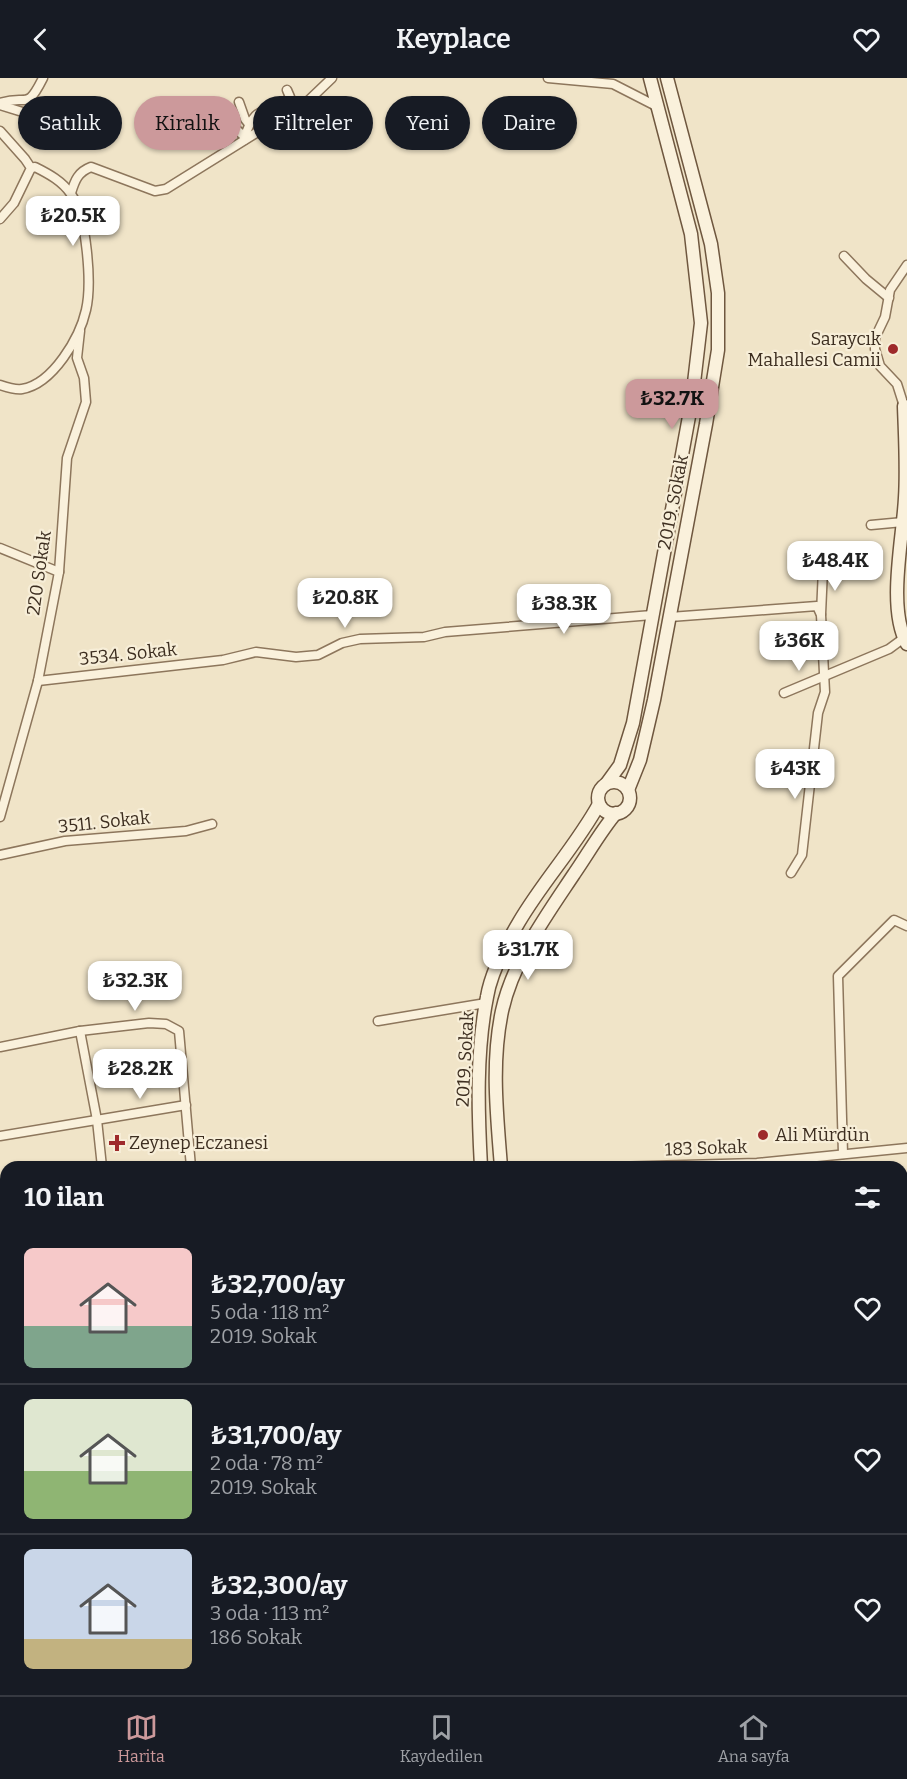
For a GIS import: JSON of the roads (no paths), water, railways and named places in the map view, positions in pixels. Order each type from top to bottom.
[{"type":"street","points":[[0,104],[8,100],[25,102],[34,96],[43,78]]},
{"type":"street","points":[[71,193],[75,179],[82,171],[91,167],[147,188],[166,189],[244,138],[256,133],[285,111],[308,101],[331,78]]},
{"type":"street","points":[[548,78],[613,84],[658,107]]},
{"type":"street","name":"2019. Sokak","points":[[481,1161],[481,1041],[486,1004],[496,968],[519,922],[587,826],[599,804],[598,795],[620,765],[633,723],[693,400],[701,323],[692,234],[650,78]]},
{"type":"street","name":"2019. Sokak","points":[[501,1161],[495,1083],[497,1042],[505,1001],[514,975],[531,941],[616,813],[625,809],[630,800],[628,790],[640,760],[652,710],[718,350],[718,293],[711,244],[667,78]]},
{"type":"street","points":[[244,138],[249,124],[257,113],[285,103],[290,97],[287,90]]},
{"type":"street","points":[[0,104],[18,110]]},
{"type":"street","points":[[241,109],[244,119],[249,124]]},
{"type":"street","points":[[0,132],[31,168]]},
{"type":"street","points":[[241,135],[244,138]]},
{"type":"street","points":[[0,385],[22,390],[41,381],[58,366],[80,331],[87,308],[88,254],[78,204],[71,193],[54,177],[35,167],[31,168]]},
{"type":"street","points":[[0,219],[14,203],[31,168]]},
{"type":"street","points":[[844,256],[866,279],[889,298]]},
{"type":"street","points":[[784,693],[905,641],[897,609],[905,497],[904,406],[897,384],[880,366],[875,355],[875,338],[885,316],[890,290],[907,265]]},
{"type":"street","name":"220 Sokak","points":[[0,817],[38,681],[59,572],[67,458],[86,402],[84,378],[77,358],[80,331]]},
{"type":"street","points":[[871,525],[903,522]]},
{"type":"street","points":[[0,548],[59,572]]},
{"type":"street","points":[[791,873],[802,855],[818,713],[825,692],[821,615],[823,569]]},
{"type":"street","points":[[670,617],[817,606],[821,615]]},
{"type":"street","name":"3534. Sokak","points":[[38,681],[223,660],[256,652],[296,657],[318,655],[342,643],[360,639],[424,637],[445,632],[652,615]]},
{"type":"street","points":[[607,783],[621,783],[628,790]]},
{"type":"street","points":[[599,804],[606,812],[616,813]]},
{"type":"street","name":"3511. Sokak","points":[[0,855],[65,841],[186,831],[212,824]]},
{"type":"street","points":[[843,1154],[838,976],[894,920],[907,926]]},
{"type":"street","points":[[378,1021],[486,1004]]},
{"type":"street","points":[[0,1047],[80,1031],[149,1023],[166,1024],[179,1031],[191,1161]]},
{"type":"street","points":[[80,1031],[97,1120],[101,1161]]},
{"type":"street","points":[[0,1136],[186,1106]]},
{"type":"street","name":"183 Sokak","points":[[776,1161],[907,1148]]},
{"type":"place","name":"Saraycık Mahallesi Camii","points":[[893,349]]},
{"type":"place","name":"Ali Mürdün","points":[[763,1135]]},
{"type":"place","name":"Zeynep Eczanesi","points":[[117,1143]]}]
